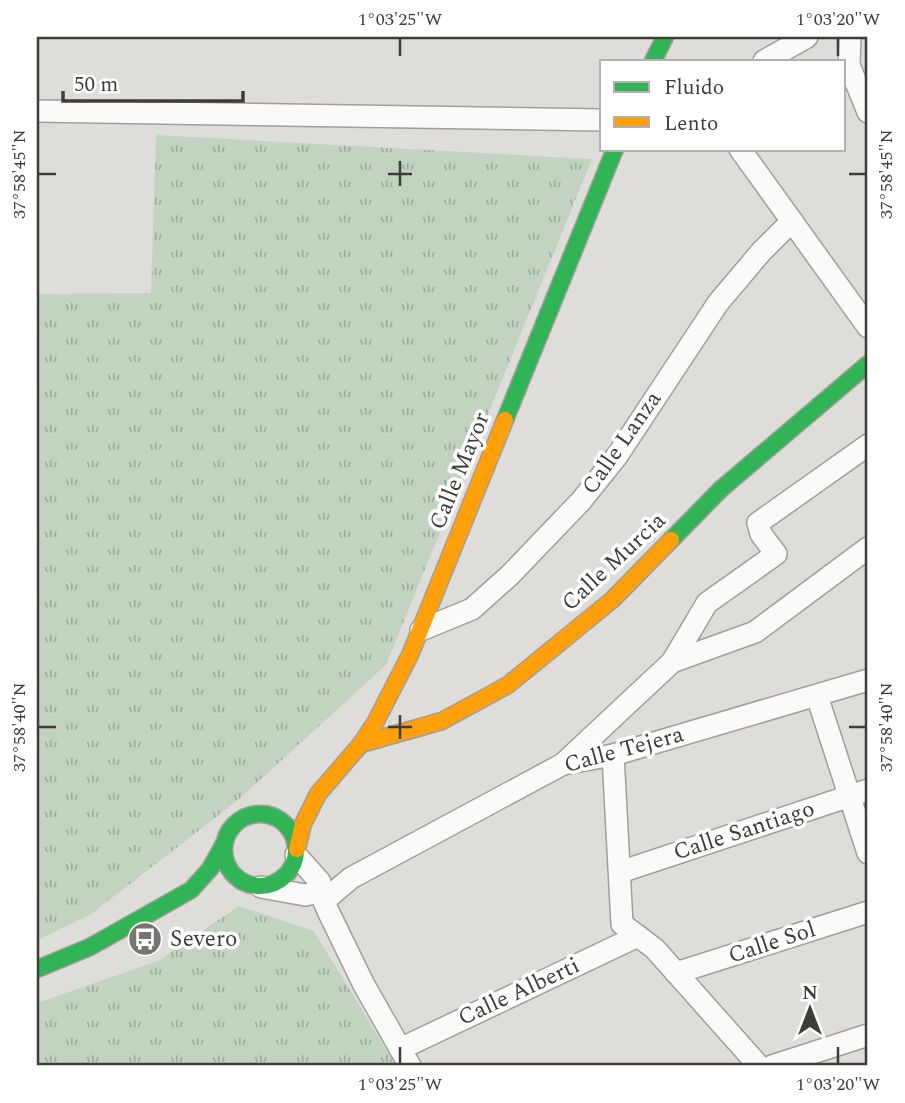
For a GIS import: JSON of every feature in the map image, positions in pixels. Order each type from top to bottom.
[{"type":"main road","points":[[654,60],[666,37]]},
{"type":"main road","name":"Calle Mayor","points":[[296,852],[303,824],[318,794],[361,744],[384,707],[421,630],[615,150]]},
{"type":"main road","name":"Calle Murcia","points":[[361,744],[442,721],[508,685],[612,600],[720,489],[868,365]]},
{"type":"main road","name":"Calle Mayor","points":[[263,814],[318,794]]},
{"type":"main road","points":[[37,969],[90,947],[191,890],[204,878],[220,854],[232,828],[245,817],[263,814],[271,816],[292,832],[296,852],[294,864],[280,880],[271,885],[220,883],[191,890]]},
{"type":"main road","points":[[224,844],[232,874],[253,885]]},
{"type":"street","points":[[766,60],[807,37]]},
{"type":"street","points":[[850,37],[849,65],[868,112]]},
{"type":"street","points":[[37,111],[600,120]]},
{"type":"street","points":[[741,150],[868,327]]},
{"type":"street","name":"Calle Lanza","points":[[421,630],[472,610],[510,575],[581,501],[617,456],[718,303],[761,252],[792,221]]},
{"type":"street","points":[[564,764],[672,662],[707,603],[776,554],[761,534],[758,523],[868,445]]},
{"type":"street","points":[[672,662],[755,632],[868,548]]},
{"type":"street","name":"Calle Tejera","points":[[323,896],[351,878],[564,764],[613,755],[868,680]]},
{"type":"street","points":[[817,696],[859,793],[868,853]]},
{"type":"street","points":[[613,755],[622,924],[655,949],[759,1066]]},
{"type":"street","name":"Calle Santiago","points":[[620,872],[859,793]]},
{"type":"street","points":[[296,852],[320,883],[328,911],[364,985],[405,1058]]},
{"type":"street","points":[[253,885],[323,896]]},
{"type":"street","name":"Calle Sol","points":[[676,973],[868,912]]},
{"type":"street","name":"Calle Alberti","points":[[405,1058],[638,936]]},
{"type":"street","points":[[772,1066],[868,1035]]},
{"type":"green space","points":[[156,135],[592,159],[386,665],[238,800],[90,915],[37,940],[37,294],[151,293]]},
{"type":"green space","points":[[239,906],[314,931],[396,1066],[37,1066],[37,1003],[158,961]]},
{"type":"traffic: fast","points":[[654,60],[665,37]]},
{"type":"traffic: fast","points":[[505,420],[615,150]]},
{"type":"traffic: fast","points":[[671,540],[721,489],[868,364]]},
{"type":"traffic: fast","points":[[260,814],[274,817],[286,824],[293,836],[296,850],[293,864],[286,876],[274,883],[260,886],[246,883],[234,876],[227,864],[224,850],[227,836],[234,824],[246,817],[260,814]]},
{"type":"traffic: fast","points":[[37,969],[90,947],[191,890],[210,869],[224,844]]},
{"type":"traffic: slow","points":[[297,849],[303,824],[318,794],[361,744],[375,723],[410,655],[505,420]]},
{"type":"traffic: slow","points":[[361,744],[442,721],[508,685],[612,600],[671,540]]},
{"type":"place","name":"Severo","points":[[145,939]]}]
